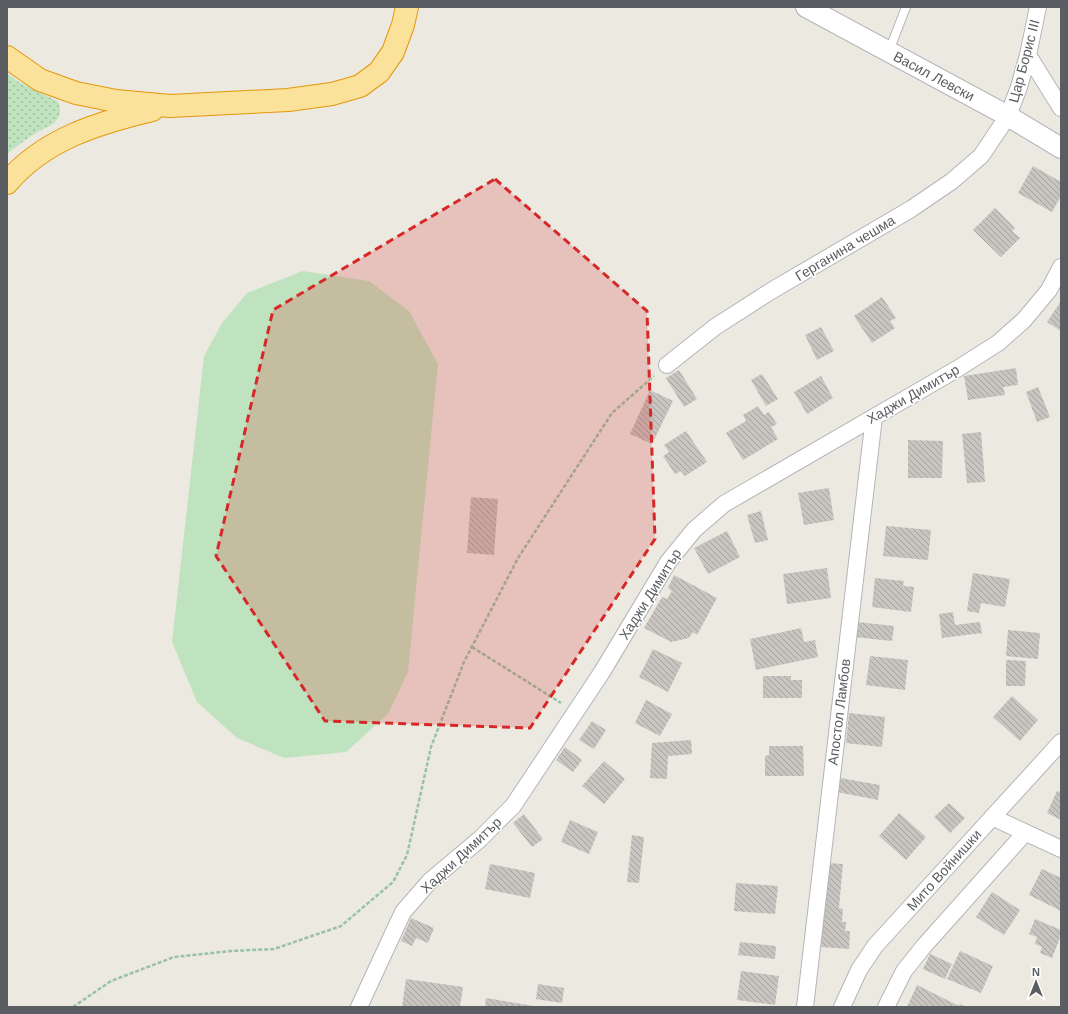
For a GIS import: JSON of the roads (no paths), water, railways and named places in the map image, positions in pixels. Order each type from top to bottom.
[{"type":"highway","points":[[7,58],[40,80],[76,93],[116,101],[170,106],[288,100],[332,94],[360,86],[379,72],[393,52],[403,25],[407,7]]},
{"type":"highway","points":[[7,183],[15,174],[44,150],[79,132],[115,119],[170,106]]},
{"type":"street","name":"Васил Левски","points":[[806,7],[1008,116],[1061,148]]},
{"type":"street","name":"Цар Борис III","points":[[1008,116],[1020,87],[1038,7]]},
{"type":"street","points":[[1028,55],[1061,108]]},
{"type":"street","name":"Герганина чешма","points":[[667,365],[721,323],[911,209],[952,181],[981,156],[1008,116]]},
{"type":"street","name":"Хаджи Димитър","points":[[359,1007],[403,912],[430,881],[480,839],[513,806],[602,672],[668,562],[694,530],[724,504],[957,369],[998,343],[1024,320],[1049,290],[1061,268]]},
{"type":"street","name":"Апостол Ламбов","points":[[805,1007],[874,417]]},
{"type":"street","name":"Мито Войнишки","points":[[842,1007],[859,970],[875,946],[1061,742]]},
{"type":"street","points":[[992,817],[1061,849]]},
{"type":"street","points":[[886,1007],[904,971],[924,946],[1025,833]]},
{"type":"lane","points":[[889,51],[906,7]]}]
